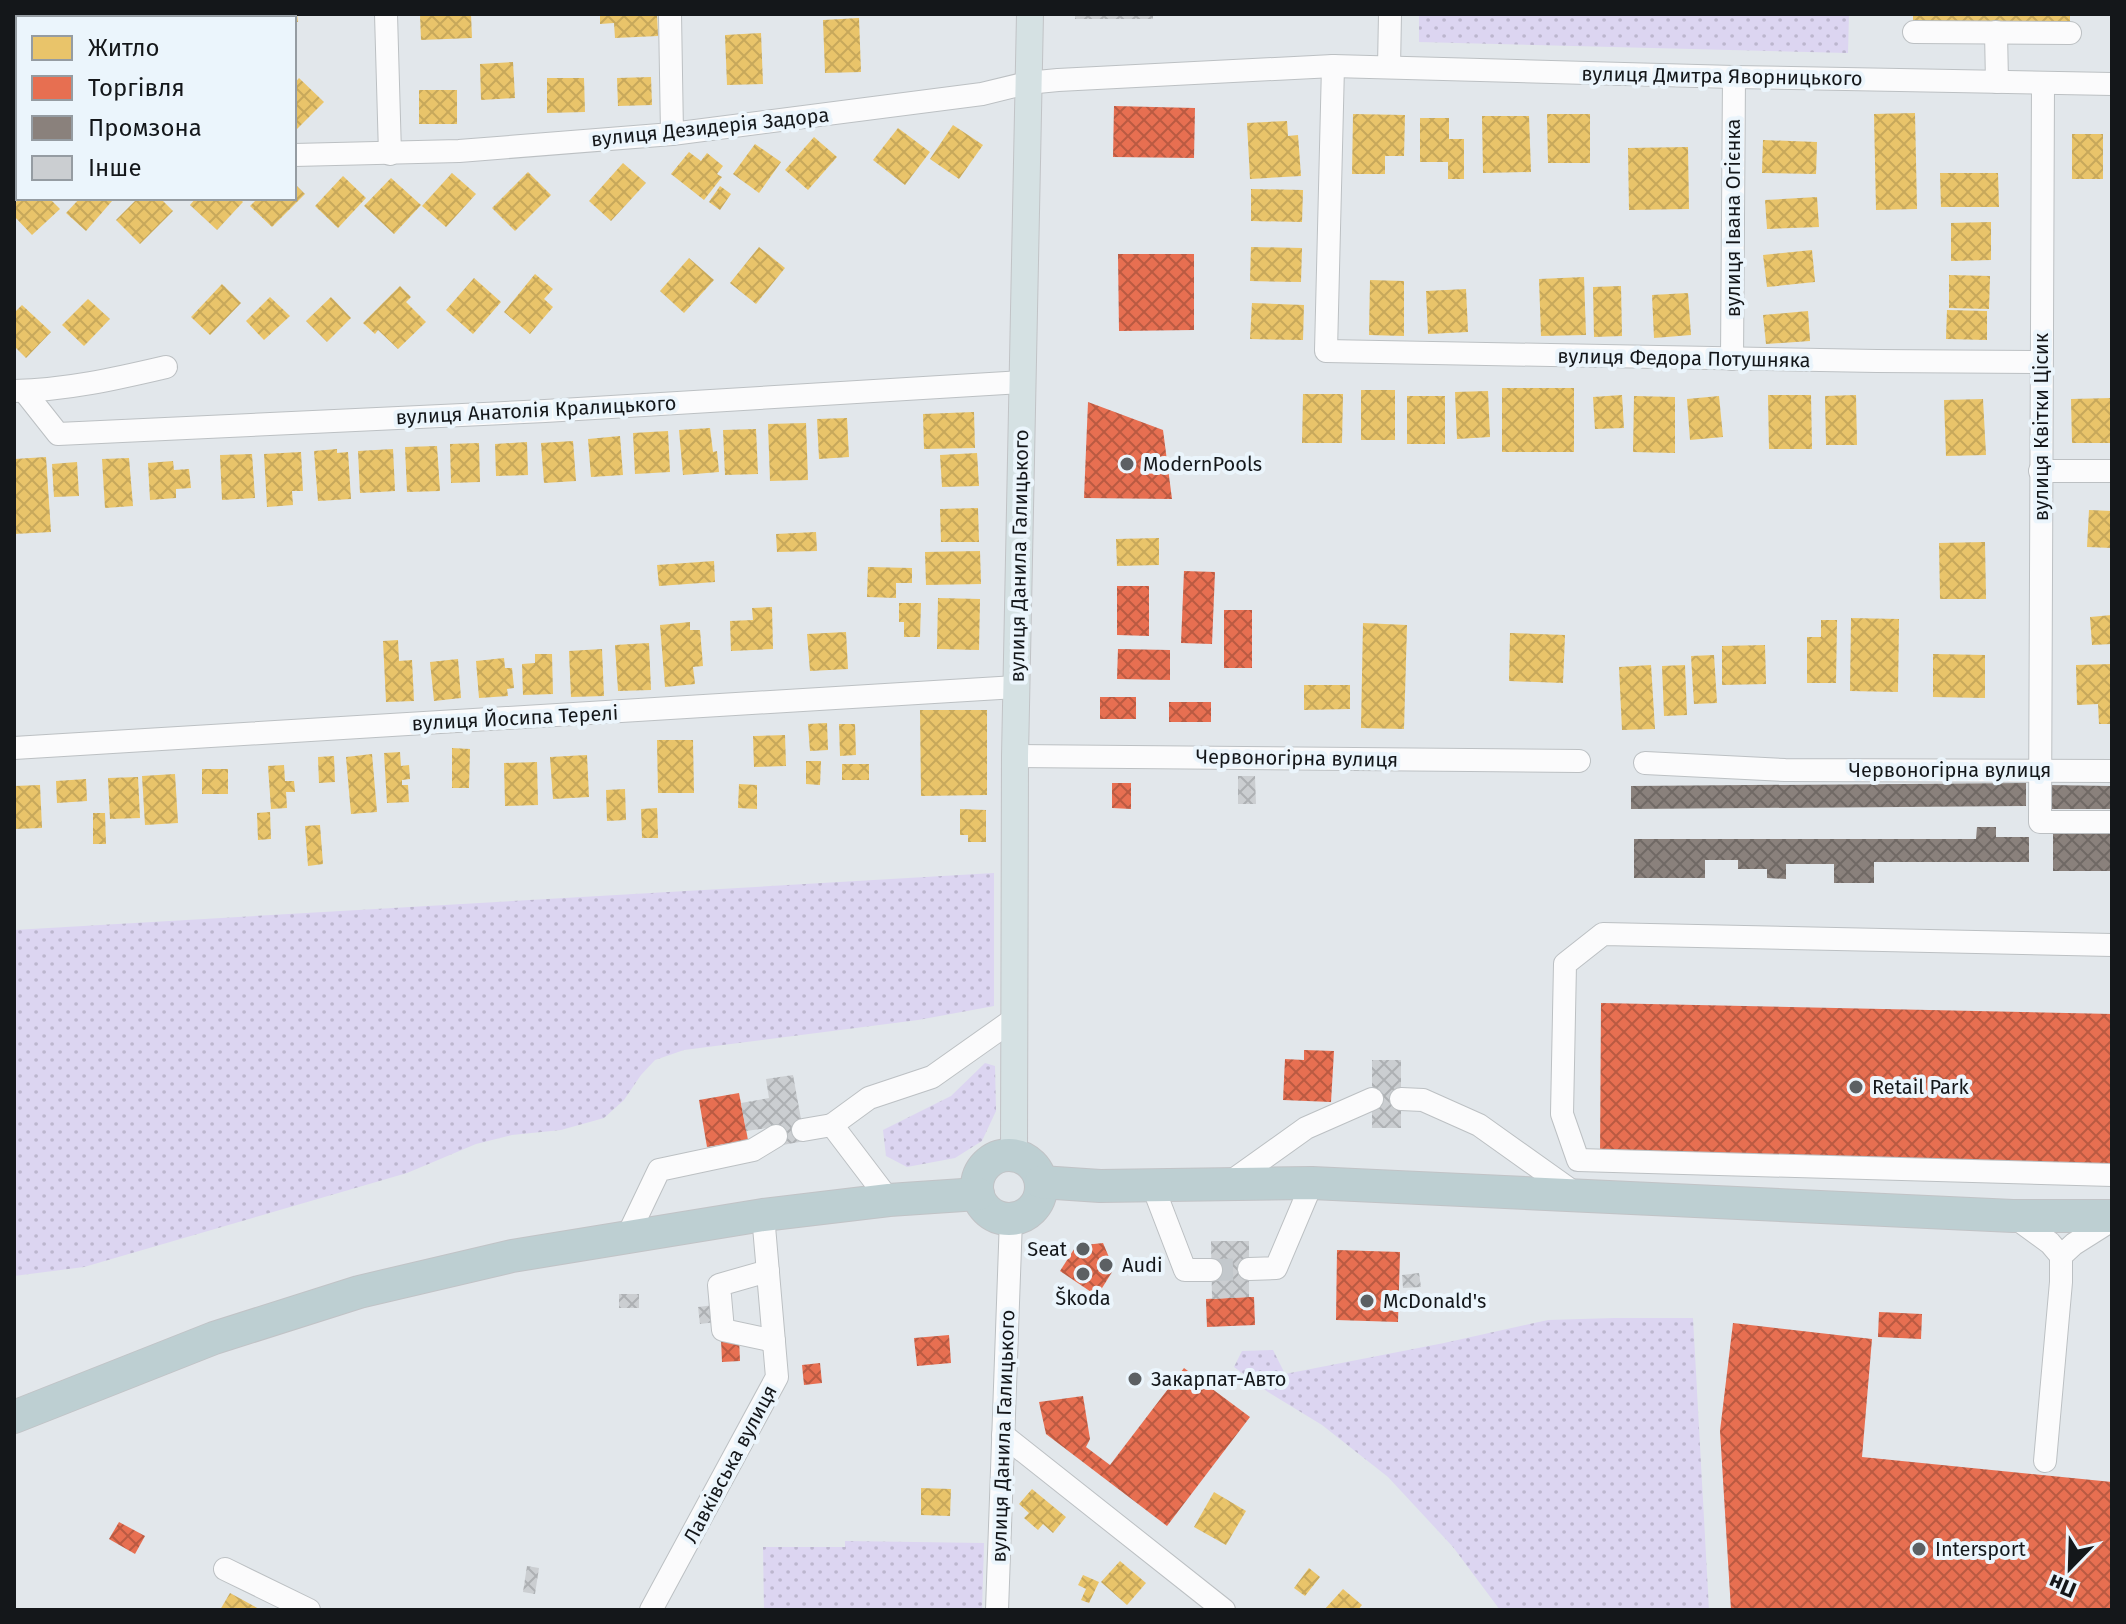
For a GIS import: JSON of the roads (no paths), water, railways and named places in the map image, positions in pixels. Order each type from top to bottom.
[{"type":"highway","points":[[1014,1155],[1026,1160],[1036,1170],[1041,1182],[1040,1195],[1034,1207],[1024,1216],[1011,1219],[996,1216],[984,1207],[978,1194],[982,1170],[990,1161],[1001,1156],[1014,1155]]},
{"type":"highway","points":[[1041,1182],[1100,1186],[1312,1183],[2112,1218]]},
{"type":"highway","points":[[14,1417],[214,1338],[359,1292],[512,1256],[763,1215],[889,1200],[978,1194]]},
{"type":"main road","name":"вулиця Данила Галицького","points":[[1014,1155],[1015,756],[1030,14]]},
{"type":"street","points":[[386,14],[390,154]]},
{"type":"street","points":[[670,14],[672,134]]},
{"type":"street","points":[[1389,67],[1390,14]]},
{"type":"street","points":[[1914,32],[2070,33]]},
{"type":"street","points":[[1996,32],[1997,82]]},
{"type":"street","name":"вулиця Дмитра Яворницького","points":[[1027,83],[1333,66],[2112,84]]},
{"type":"street","name":"вулиця Федора Потушняка","points":[[1333,66],[1326,351],[2041,362]]},
{"type":"street","name":"вулиця Івана Огієнка","points":[[1732,359],[1734,77]]},
{"type":"street","name":"вулиця Дезидерія Задора","points":[[296,155],[459,151],[672,134],[982,94],[1027,83]]},
{"type":"street","name":"вулиця Квітки Цісик","points":[[2043,83],[2040,822],[2112,822]]},
{"type":"street","points":[[25,396],[166,367]]},
{"type":"street","name":"вулиця Анатолія Кралицького","points":[[25,396],[58,434],[545,411],[1022,382]]},
{"type":"street","points":[[2040,471],[2112,471]]},
{"type":"street","name":"вулиця Йосипа Терелі","points":[[14,748],[1016,687]]},
{"type":"street","name":"Червоногірна вулиця","points":[[1015,756],[1579,761]]},
{"type":"street","name":"Червоногірна вулиця","points":[[1645,763],[1785,770],[2112,771]]},
{"type":"street","points":[[1401,1099],[1423,1100],[1479,1125],[1587,1195],[1601,1182],[1578,1160],[1562,1114],[1565,964],[1603,934],[2112,945]]},
{"type":"street","points":[[803,1130],[832,1125],[869,1098],[932,1077],[1014,1019]]},
{"type":"street","points":[[1229,1183],[1306,1128],[1372,1099]]},
{"type":"street","points":[[832,1125],[889,1200]]},
{"type":"street","points":[[627,1237],[659,1170],[753,1150],[776,1136]]},
{"type":"street","points":[[1578,1160],[2112,1175]]},
{"type":"street","points":[[1249,1269],[1276,1268],[1312,1183]]},
{"type":"street","points":[[1152,1184],[1185,1270],[1211,1270]]},
{"type":"street","name":"Лавківська вулиця","points":[[651,1610],[777,1377],[763,1215]]},
{"type":"street","points":[[2013,1216],[2050,1243],[2061,1256],[2045,1461]]},
{"type":"street","points":[[2061,1256],[2112,1218]]},
{"type":"street","name":"вулиця Данила Галицького","points":[[997,1610],[1011,1219]]},
{"type":"street","points":[[768,1271],[719,1285],[723,1330],[774,1341]]},
{"type":"street","points":[[1003,1435],[1224,1610]]},
{"type":"street","points":[[225,1569],[309,1610]]},
{"type":"tunnel","points":[[1211,1270],[1249,1269]]},
{"type":"place","name":"ModernPools","points":[[1127,464]]},
{"type":"place","name":"Retail Park","points":[[1856,1087]]},
{"type":"place","name":"Seat","points":[[1083,1249]]},
{"type":"place","name":"Audi","points":[[1106,1265]]},
{"type":"place","name":"Škoda","points":[[1083,1274]]},
{"type":"place","name":"McDonald's","points":[[1367,1301]]},
{"type":"place","name":"Закарпат-Авто","points":[[1135,1379]]},
{"type":"place","name":"Intersport","points":[[1919,1549]]}]
